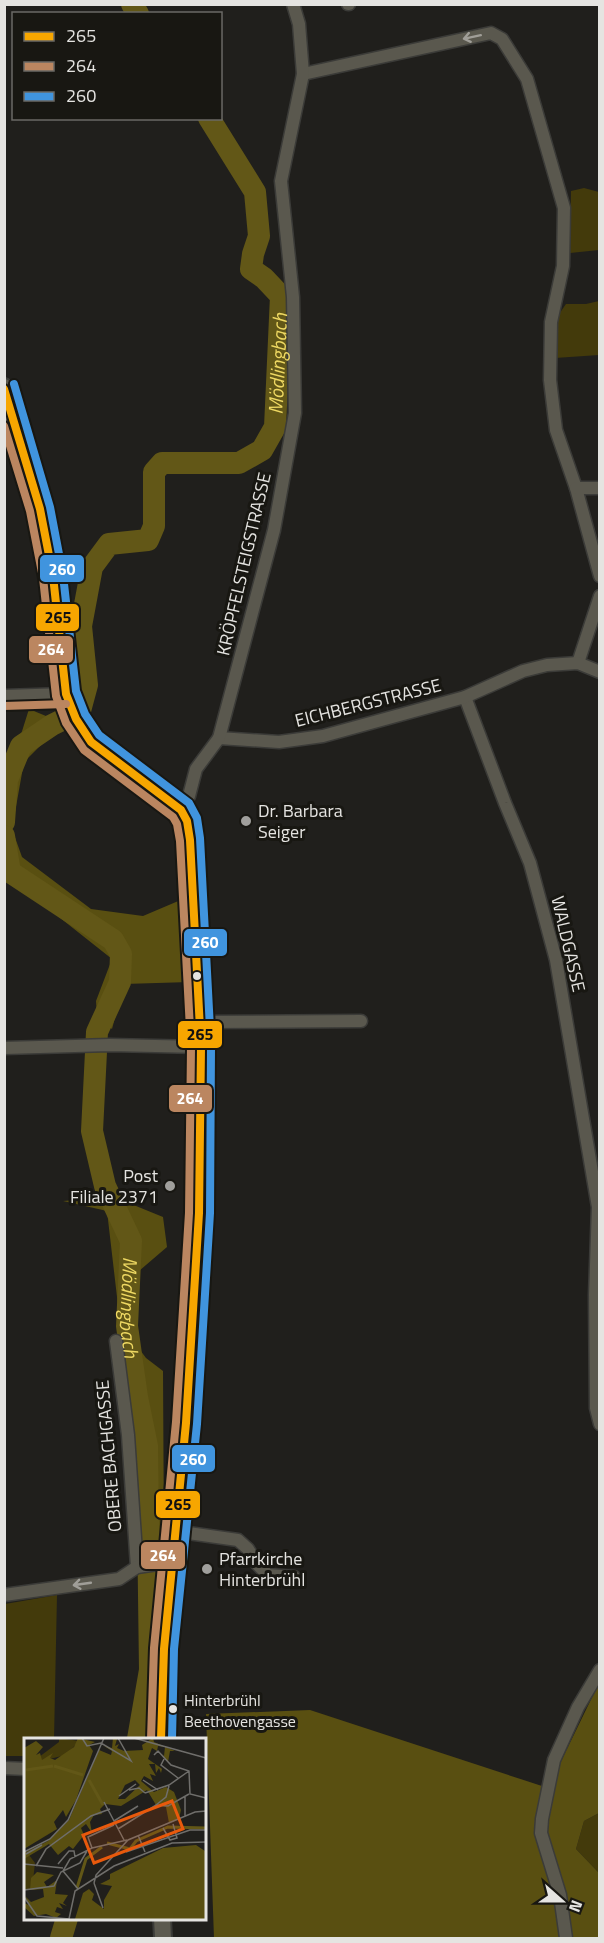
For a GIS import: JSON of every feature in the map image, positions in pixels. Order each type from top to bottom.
[{"type":"main road","points":[[4,387],[40,508],[53,576],[71,707],[91,742],[181,810],[187,821],[190,840],[201,1047],[201,1191],[190,1380],[174,1531],[166,1563],[161,1738]]},
{"type":"main road","points":[[162,1919],[164,1938]]},
{"type":"street","name":"KRÖPFELSTEIGSTRASSE","points":[[219,738],[274,530],[295,413],[293,297],[281,182],[303,74],[299,24],[293,4]]},
{"type":"street","points":[[303,74],[491,33],[502,39],[527,79],[564,208],[563,266],[550,322],[550,380],[556,430],[576,488],[600,576]]},
{"type":"street","points":[[576,488],[600,488]]},
{"type":"street","points":[[578,663],[600,596]]},
{"type":"street","name":"EICHBERGSTRASSE","points":[[219,738],[279,742],[323,736],[465,697],[522,671],[547,665],[578,663],[600,672]]},
{"type":"street","points":[[4,696],[71,707]]},
{"type":"street","name":"WALDGASSE","points":[[465,697],[530,863],[556,960],[598,1208],[595,1295],[596,1408],[600,1424]]},
{"type":"street","points":[[181,810],[189,796],[196,769],[219,738]]},
{"type":"street","points":[[200,1022],[361,1021]]},
{"type":"street","points":[[4,1048],[110,1045],[201,1047]]},
{"type":"street","name":"OBERE BACHGASSE","points":[[116,1341],[128,1435],[140,1567]]},
{"type":"street","points":[[174,1531],[238,1540],[268,1575],[294,1577]]},
{"type":"street","points":[[4,1595],[119,1579],[140,1567],[166,1563]]},
{"type":"street","points":[[566,1938],[560,1895],[541,1833],[542,1819],[554,1760],[578,1707],[600,1670]]},
{"type":"street","points":[[4,1768],[24,1769]]},
{"type":"shaded area","points":[[584,188],[599,192],[599,250],[570,253],[571,191]]},
{"type":"shaded area","points":[[599,301],[599,355],[555,358],[557,317],[566,304],[586,304]]},
{"type":"shaded area","points":[[29,709],[63,723],[24,762],[12,829],[22,857],[91,909],[143,916],[183,899],[190,982],[124,984],[112,1029],[97,1017],[96,1001],[112,959],[6,875],[6,819],[12,763]]},
{"type":"shaded area","points":[[114,1197],[163,1217],[167,1247],[132,1277],[129,1335],[146,1358],[163,1371],[164,1543],[147,1555],[107,1211],[63,1201]]},
{"type":"shaded area","points":[[57,1595],[54,1738],[24,1738],[24,1756],[5,1756],[5,1604]]},
{"type":"shaded area","points":[[599,1683],[599,1813],[584,1821],[576,1849],[599,1873],[599,1938],[214,1938],[206,1714],[310,1710],[548,1788]]},
{"type":"shaded area","points":[[599,1813],[599,1873],[576,1849],[584,1821]]},
{"type":"waterway","name":"Mödlingbach","points":[[132,4],[137,12]]},
{"type":"waterway","name":"Mödlingbach","points":[[4,822],[7,780],[21,746],[52,725],[80,711],[87,685],[81,626],[92,567],[109,544],[148,540],[154,526],[154,472],[162,463],[239,463],[262,450],[275,427],[281,296],[264,278],[251,269],[259,236],[255,192],[210,120]]},
{"type":"waterway","name":"Mödlingbach","points":[[4,836],[10,872],[113,940],[121,954],[120,982],[97,1032],[92,1131],[105,1186],[131,1241],[127,1326],[137,1397],[147,1446],[150,1670],[138,1738]]},
{"type":"waterway","name":"Mödlingbach","points":[[61,1938],[67,1919]]},
{"type":"transit line","name":"260","points":[[14,384],[50,507],[63,575],[76,691],[85,714],[99,735],[189,803],[197,818],[200,838],[211,1048],[210,1213],[197,1424],[174,1649],[172,1738]]},
{"type":"transit line","name":"265","points":[[4,389],[40,509],[53,576],[66,694],[76,719],[91,742],[181,810],[187,821],[190,840],[201,1048],[199,1213],[186,1423],[164,1649],[161,1738]]},
{"type":"transit line","name":"264","points":[[4,426],[30,511],[43,578],[56,696],[66,723],[84,750],[173,817],[177,824],[180,841],[191,1048],[189,1213],[176,1422],[154,1648],[151,1738]]},
{"type":"transit line","name":"264","points":[[4,706],[66,704]]},
{"type":"place","name":"Dr. Barbara Seiger","points":[[246,821]]},
{"type":"place","name":"Post Filiale 2371","points":[[170,1186]]},
{"type":"place","name":"Pfarrkirche Hinterbrühl","points":[[207,1569]]},
{"type":"place","name":"Hinterbrühl Beethovengasse","points":[[173,1709]]}]
